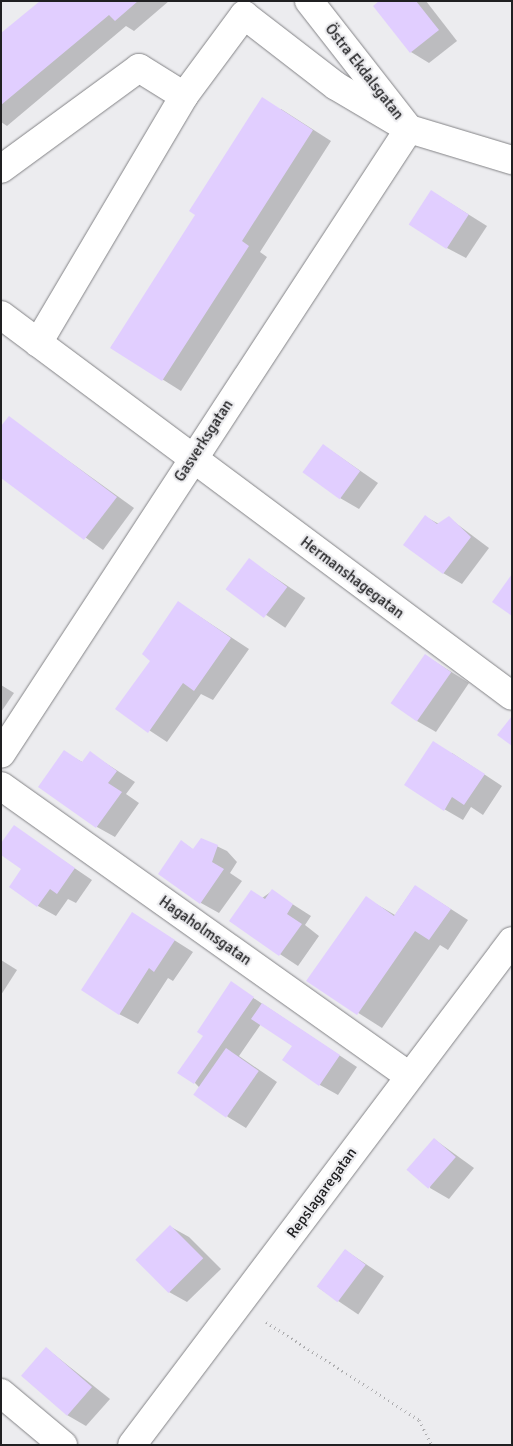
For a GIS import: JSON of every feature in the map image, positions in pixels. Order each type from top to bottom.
[{"type":"street","name":"Östra Ekdalsgatan","points":[[310,1],[408,129],[512,160]]},
{"type":"street","points":[[38,343],[184,96],[244,15],[336,86],[408,129]]},
{"type":"street","points":[[1,170],[139,68],[184,96]]},
{"type":"street","name":"Gasverksgatan","points":[[1,754],[408,129]]},
{"type":"street","name":"Hermanshagegatan","points":[[1,315],[512,696]]},
{"type":"street","name":"Hagaholmsgatan","points":[[1,786],[409,1076]]},
{"type":"street","name":"Repslagaregatan","points":[[132,1445],[240,1305],[409,1076],[512,941]]},
{"type":"street","points":[[1,1393],[63,1445]]},
{"type":"path","points":[[240,1305],[419,1420],[432,1445]]},
{"type":"building","points":[[40,1],[138,1],[115,21],[109,15],[1,105],[1,33]]},
{"type":"building","points":[[379,1],[416,1],[439,30],[410,53],[373,6]]},
{"type":"building","points":[[262,97],[313,130],[242,241],[249,246],[162,381],[110,348],[195,215],[189,211]]},
{"type":"building","points":[[431,190],[469,215],[446,249],[409,224]]},
{"type":"building","points":[[9,416],[117,497],[84,540],[1,478],[1,426]]},
{"type":"building","points":[[323,444],[360,471],[340,499],[302,472]]},
{"type":"building","points":[[425,515],[437,524],[449,516],[471,537],[443,574],[403,545]]},
{"type":"building","points":[[249,558],[287,587],[264,618],[226,589]]},
{"type":"building","points":[[512,574],[512,616],[492,602]]},
{"type":"building","points":[[178,601],[231,638],[194,691],[183,683],[148,733],[115,709],[150,661],[142,654]]},
{"type":"building","points":[[425,654],[451,672],[417,722],[391,703]]},
{"type":"building","points":[[512,716],[512,746],[497,735]]},
{"type":"building","points":[[433,741],[485,774],[464,805],[452,797],[444,811],[404,785]]},
{"type":"building","points":[[64,750],[82,762],[90,751],[117,771],[108,783],[122,792],[96,828],[38,787]]},
{"type":"building","points":[[14,825],[75,868],[57,894],[50,889],[37,907],[9,887],[21,869],[1,855],[1,843]]},
{"type":"building","points":[[201,838],[218,845],[212,862],[224,869],[200,904],[158,874],[181,840],[193,849]]},
{"type":"building","points":[[415,885],[451,909],[429,940],[415,931],[357,1015],[306,981],[366,896],[394,916]]},
{"type":"building","points":[[272,889],[293,904],[287,914],[302,924],[279,956],[229,921],[251,890],[265,899]]},
{"type":"building","points":[[132,912],[175,940],[154,972],[149,968],[119,1015],[81,990]]},
{"type":"building","points":[[231,981],[254,997],[194,1084],[177,1073],[203,1036],[197,1032]]},
{"type":"building","points":[[262,1003],[340,1055],[319,1086],[282,1060],[292,1046],[251,1019]]},
{"type":"building","points":[[226,1048],[259,1071],[226,1118],[193,1095]]},
{"type":"building","points":[[434,1138],[456,1157],[428,1189],[406,1170]]},
{"type":"building","points":[[170,1225],[203,1258],[169,1293],[135,1260]]},
{"type":"building","points":[[345,1249],[366,1265],[337,1302],[317,1287]]},
{"type":"building","points":[[46,1347],[92,1387],[67,1416],[21,1376]]}]
